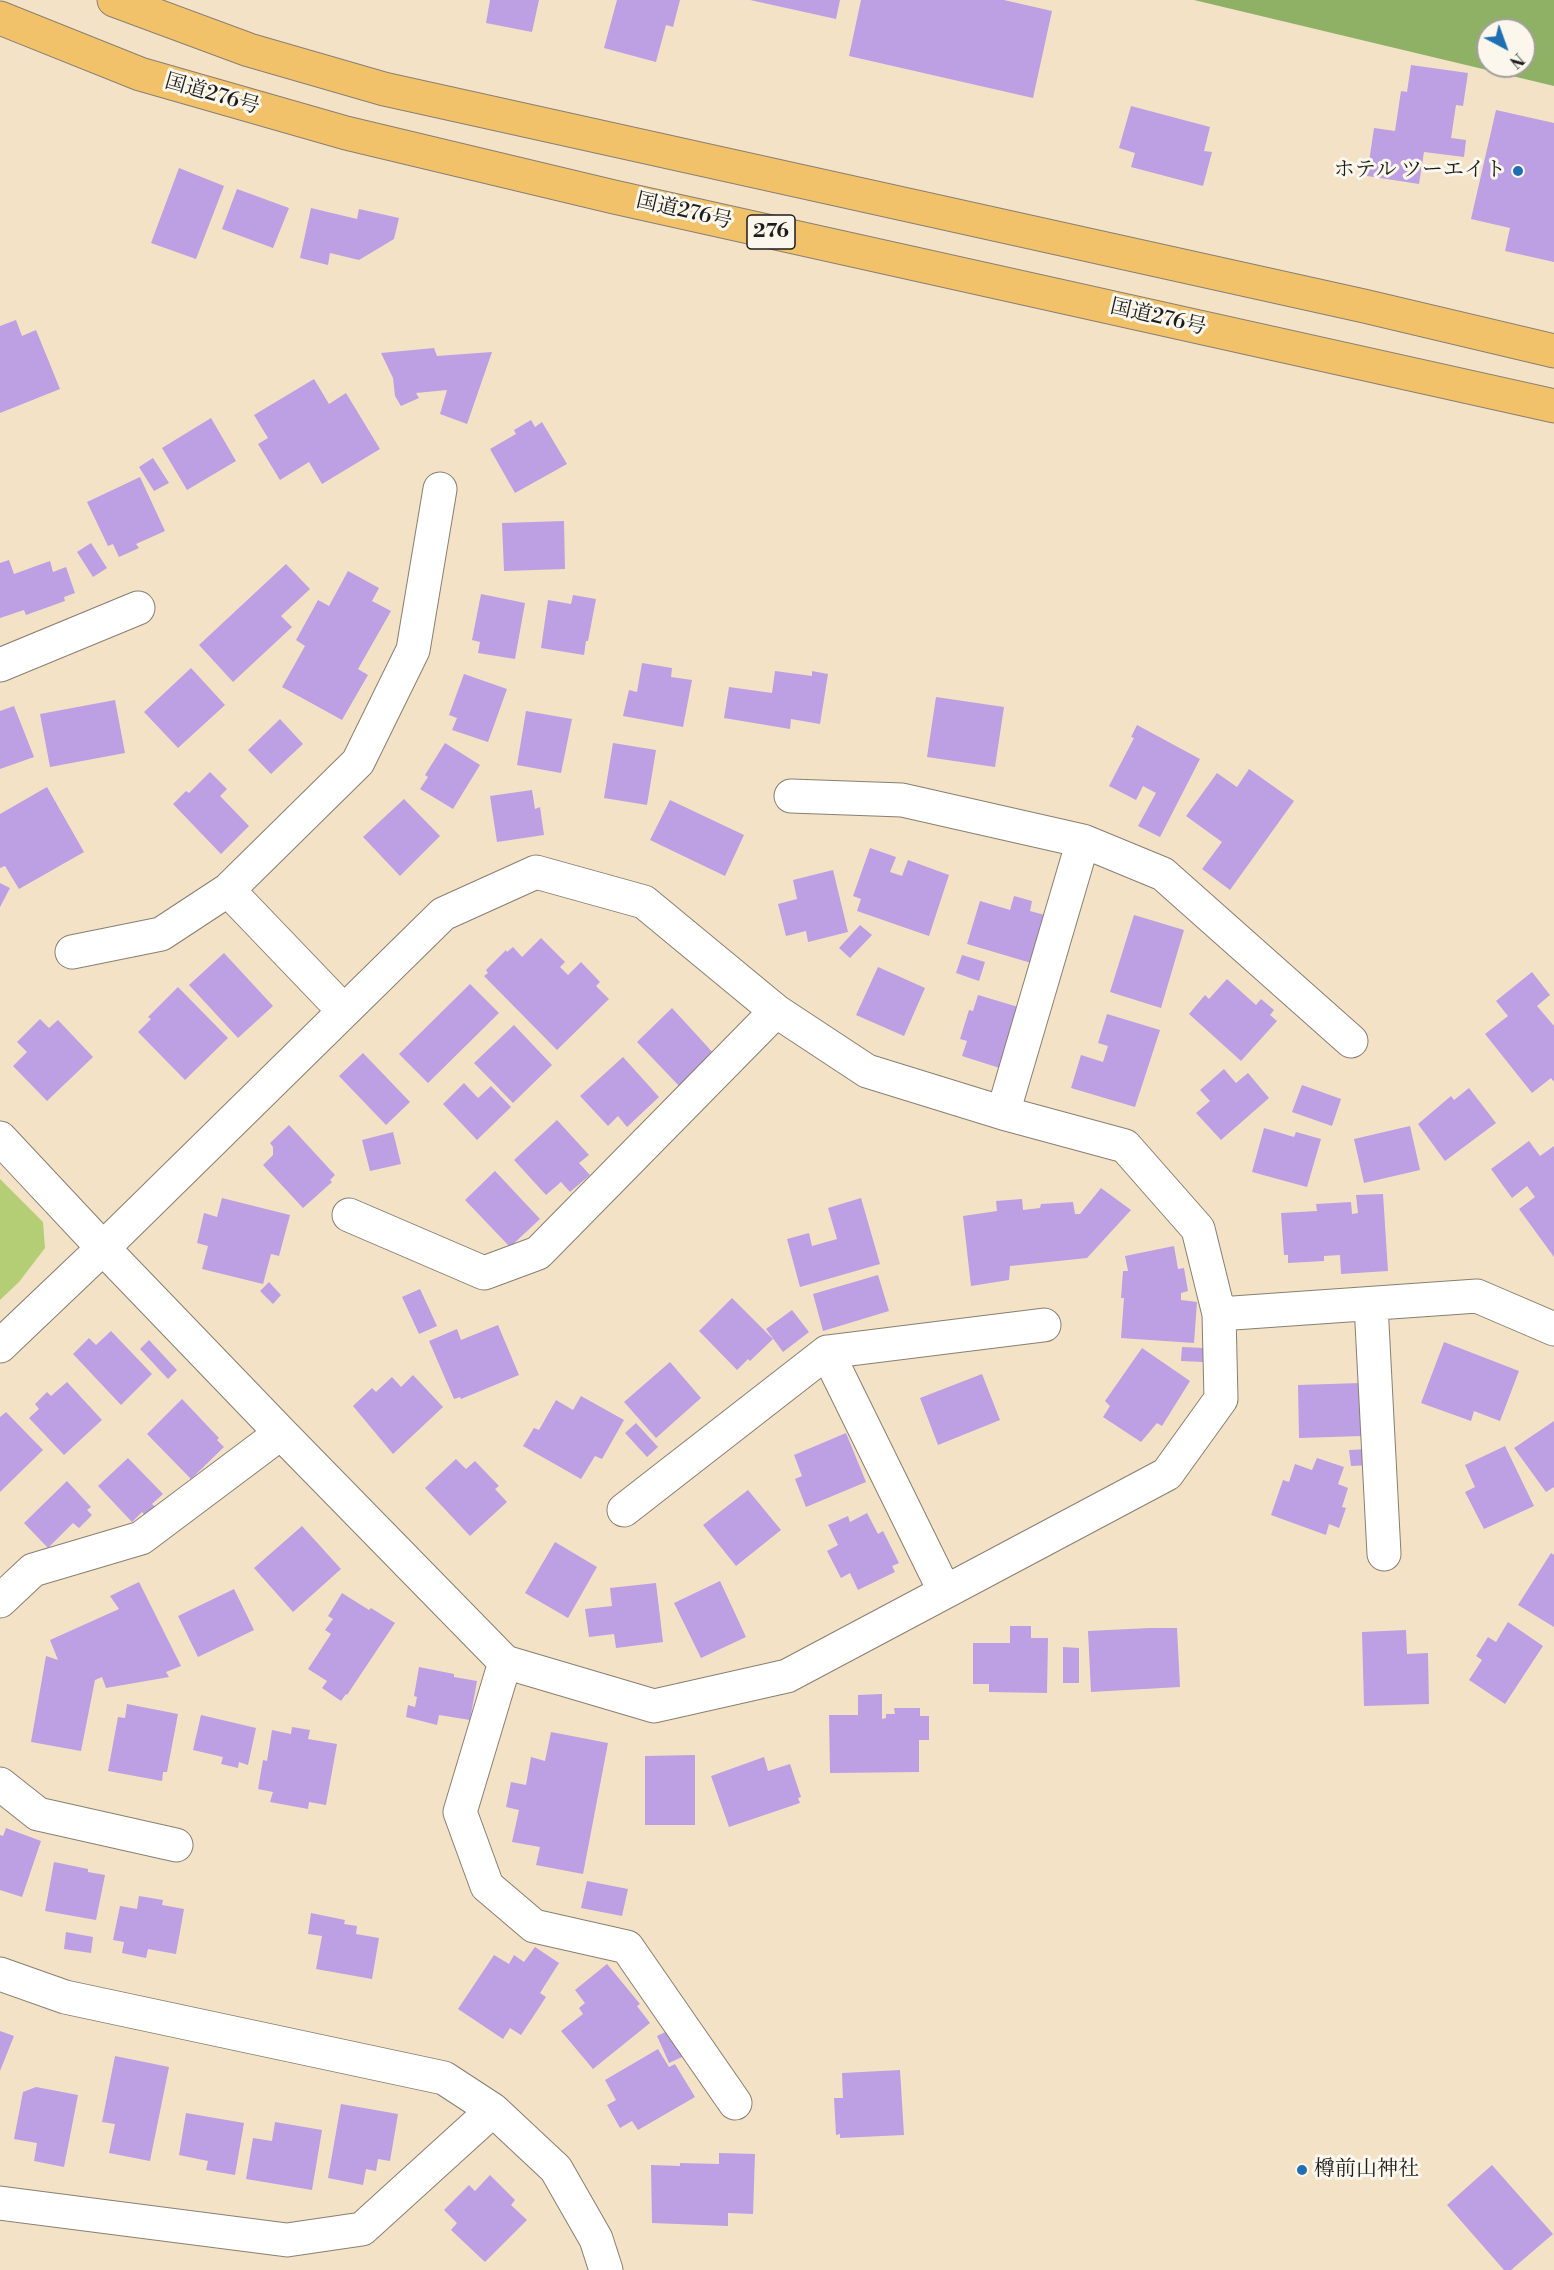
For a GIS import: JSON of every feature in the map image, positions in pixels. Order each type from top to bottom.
[{"type":"highway","points":[[114,0],[249,50],[384,89],[1295,291],[1554,351]]},
{"type":"highway","name":"国道276号","points":[[0,18],[140,74],[346,133],[614,197],[1554,406]]},
{"type":"street","points":[[72,952],[161,934],[228,890],[358,762],[413,650],[440,489]]},
{"type":"street","points":[[0,665],[138,608]]},
{"type":"street","points":[[791,796],[902,800],[1083,842],[1163,874],[1351,1041]]},
{"type":"street","points":[[1003,1113],[1083,842]]},
{"type":"street","points":[[0,1138],[104,1248],[281,1434],[505,1662],[654,1706],[787,1676],[1167,1474],[1221,1399],[1219,1314],[1198,1229],[1125,1146],[1003,1113],[867,1071],[776,1011],[644,902],[536,872],[443,914],[104,1248],[0,1346]]},
{"type":"street","points":[[228,890],[344,1011]]},
{"type":"street","points":[[349,1215],[484,1273],[538,1253],[776,1011]]},
{"type":"street","points":[[1219,1314],[1477,1296],[1554,1329]]},
{"type":"street","points":[[1371,1304],[1384,1554]]},
{"type":"street","points":[[624,1510],[827,1352],[1044,1325]]},
{"type":"street","points":[[827,1352],[945,1592]]},
{"type":"street","points":[[0,1601],[33,1570],[141,1538],[281,1434]]},
{"type":"street","points":[[505,1662],[459,1812],[487,1886],[534,1926],[627,1947],[735,2103]]},
{"type":"street","points":[[0,1784],[38,1814],[176,1845]]},
{"type":"street","points":[[0,1974],[65,1997],[444,2078],[493,2110],[556,2169],[596,2239],[606,2270]]},
{"type":"street","points":[[0,2203],[287,2240],[362,2229],[493,2110]]},
{"type":"green space","points":[[1194,0],[1554,0],[1554,86],[1521,78],[1536,78],[1536,18],[1476,18],[1476,67]]},
{"type":"green space","points":[[0,1179],[43,1222],[45,1248],[19,1282],[0,1300]]},
{"type":"building","points":[[490,0],[539,0],[532,32],[486,23]]},
{"type":"building","points":[[617,0],[680,0],[673,27],[666,25],[656,62],[604,48]]},
{"type":"building","points":[[750,0],[840,0],[836,19]]},
{"type":"building","points":[[861,0],[1004,0],[1052,11],[1033,98],[849,56]]},
{"type":"building","points":[[1411,65],[1468,73],[1463,106],[1456,105],[1451,138],[1466,140],[1464,157],[1424,152],[1419,184],[1367,176],[1374,128],[1395,131],[1401,91],[1407,92]]},
{"type":"building","points":[[1131,106],[1210,127],[1204,151],[1212,152],[1203,186],[1131,167],[1135,153],[1119,148]]},
{"type":"building","name":"ホテル ツーエイト","points":[[1496,110],[1554,123],[1554,262],[1505,251],[1510,228],[1471,219]]},
{"type":"building","points":[[179,168],[224,186],[196,259],[151,243]]},
{"type":"building","points":[[237,189],[289,208],[273,248],[222,229]]},
{"type":"building","points":[[311,208],[357,219],[359,209],[399,218],[394,239],[359,260],[330,253],[328,265],[300,258]]},
{"type":"building","points":[[16,320],[22,336],[36,330],[60,389],[0,413],[0,326]]},
{"type":"building","points":[[434,348],[437,356],[492,352],[467,424],[440,414],[447,390],[416,393],[419,398],[401,406],[395,396],[393,378],[381,353]]},
{"type":"building","points":[[314,379],[329,404],[346,393],[380,449],[322,484],[309,462],[280,480],[258,444],[268,438],[254,415]]},
{"type":"building","points":[[211,418],[236,461],[187,490],[162,448]]},
{"type":"building","points":[[531,420],[535,427],[542,422],[567,464],[515,493],[490,449],[516,434],[514,430]]},
{"type":"building","points":[[153,458],[169,483],[154,491],[139,467]]},
{"type":"building","points":[[140,477],[165,531],[136,544],[139,548],[119,557],[113,544],[108,546],[87,502]]},
{"type":"building","points":[[564,521],[565,569],[504,571],[502,523]]},
{"type":"building","points":[[91,543],[107,568],[93,577],[77,552]]},
{"type":"building","points":[[9,560],[14,574],[50,561],[53,572],[66,567],[75,593],[64,597],[65,601],[26,615],[24,610],[0,618],[0,563]]},
{"type":"building","points":[[286,564],[310,589],[281,616],[292,627],[233,682],[199,645]]},
{"type":"building","points":[[348,571],[379,588],[372,601],[391,611],[358,669],[368,675],[342,720],[282,687],[305,646],[296,640],[318,600],[329,606]]},
{"type":"building","points":[[481,594],[525,603],[515,659],[478,653],[480,642],[472,640]]},
{"type":"building","points":[[573,595],[596,599],[584,655],[541,648],[548,600],[571,604]]},
{"type":"building","points":[[642,663],[672,668],[671,677],[692,680],[683,727],[623,716],[629,690],[637,692]]},
{"type":"building","points":[[191,668],[225,705],[178,748],[144,712]]},
{"type":"building","points":[[775,671],[812,676],[812,671],[828,674],[820,724],[791,719],[790,729],[724,718],[729,687],[772,693]]},
{"type":"building","points":[[464,674],[507,689],[488,742],[452,730],[457,718],[449,715]]},
{"type":"building","points":[[936,697],[1004,707],[995,767],[927,757]]},
{"type":"building","points":[[115,700],[125,753],[50,767],[40,714]]},
{"type":"building","points":[[14,706],[34,757],[0,769],[0,711]]},
{"type":"building","points":[[526,711],[572,719],[561,773],[517,765]]},
{"type":"building","points":[[280,719],[303,744],[271,774],[248,750]]},
{"type":"building","points":[[1137,725],[1200,759],[1160,837],[1138,826],[1156,793],[1143,786],[1136,800],[1109,786],[1134,738],[1131,737]]},
{"type":"building","points":[[445,743],[480,765],[453,809],[420,789],[428,777],[425,775]]},
{"type":"building","points":[[613,743],[656,750],[647,805],[604,798]]},
{"type":"building","points":[[1249,769],[1294,801],[1230,890],[1202,869],[1222,842],[1186,816],[1217,773],[1237,787]]},
{"type":"building","points":[[210,772],[227,789],[220,796],[249,826],[221,854],[173,804],[186,791],[189,793]]},
{"type":"building","points":[[47,787],[84,852],[19,889],[5,866],[0,868],[0,814]]},
{"type":"building","points":[[532,790],[535,809],[540,807],[544,835],[497,842],[490,796]]},
{"type":"building","points":[[404,799],[440,836],[400,876],[363,837]]},
{"type":"building","points":[[670,800],[744,835],[725,876],[650,840]]},
{"type":"building","points":[[870,848],[896,857],[890,872],[902,876],[908,860],[949,875],[929,936],[857,911],[861,899],[853,896]]},
{"type":"building","points":[[833,870],[848,932],[808,942],[806,931],[786,936],[778,904],[797,899],[793,880]]},
{"type":"building","points":[[0,883],[10,888],[0,907]]},
{"type":"building","points":[[1014,896],[1032,901],[1030,911],[1052,917],[1038,965],[967,944],[980,901],[1010,910]]},
{"type":"building","points":[[1134,915],[1184,930],[1161,1008],[1110,992]]},
{"type":"building","points":[[860,925],[872,935],[850,958],[839,948]]},
{"type":"building","points":[[541,938],[565,962],[560,967],[568,975],[581,962],[600,982],[596,986],[609,999],[557,1050],[484,976],[488,973],[486,970],[506,950],[507,952],[513,947],[522,957]]},
{"type":"building","points":[[224,953],[273,1006],[238,1038],[189,985]]},
{"type":"building","points":[[962,955],[985,962],[979,981],[956,973]]},
{"type":"building","points":[[878,967],[925,988],[904,1036],[856,1015]]},
{"type":"building","points":[[1532,972],[1550,995],[1537,1006],[1554,1026],[1554,1082],[1551,1078],[1532,1093],[1485,1034],[1508,1016],[1496,1001]]},
{"type":"building","points":[[1227,979],[1256,1005],[1261,999],[1274,1010],[1270,1015],[1277,1021],[1241,1061],[1189,1014],[1205,995],[1209,999]]},
{"type":"building","points":[[470,984],[499,1013],[428,1083],[399,1054]]},
{"type":"building","points":[[178,987],[228,1038],[185,1080],[138,1032],[151,1019],[148,1017]]},
{"type":"building","points":[[978,995],[1025,1009],[1006,1070],[962,1056],[967,1041],[960,1039],[969,1010],[973,1011]]},
{"type":"building","points":[[672,1008],[716,1056],[682,1089],[637,1042]]},
{"type":"building","points":[[1107,1014],[1160,1030],[1135,1107],[1071,1088],[1081,1055],[1103,1062],[1108,1046],[1098,1043]]},
{"type":"building","points":[[40,1019],[49,1028],[58,1020],[93,1057],[47,1101],[13,1066],[27,1052],[17,1042]]},
{"type":"building","points":[[514,1025],[552,1065],[513,1103],[474,1063]]},
{"type":"building","points":[[363,1053],[410,1102],[386,1125],[339,1076]]},
{"type":"building","points":[[623,1057],[659,1097],[627,1127],[618,1116],[608,1126],[580,1096]]},
{"type":"building","points":[[1224,1069],[1236,1083],[1248,1073],[1269,1098],[1221,1140],[1196,1113],[1210,1101],[1200,1090]]},
{"type":"building","points":[[464,1083],[478,1098],[491,1086],[511,1107],[477,1140],[443,1104]]},
{"type":"building","points":[[1302,1085],[1341,1099],[1332,1126],[1292,1112]]},
{"type":"building","points":[[1469,1088],[1496,1123],[1445,1161],[1418,1124],[1451,1096],[1454,1100]]},
{"type":"building","points":[[557,1120],[589,1155],[579,1163],[590,1175],[570,1192],[561,1182],[546,1195],[514,1160]]},
{"type":"building","points":[[289,1125],[335,1175],[330,1180],[332,1182],[303,1208],[263,1165],[273,1155],[273,1147],[270,1143]]},
{"type":"building","points":[[1410,1126],[1420,1170],[1364,1183],[1354,1139]]},
{"type":"building","points":[[1264,1128],[1294,1137],[1296,1132],[1321,1139],[1307,1187],[1252,1172]]},
{"type":"building","points":[[393,1132],[401,1164],[370,1171],[362,1140]]},
{"type":"building","points":[[1529,1141],[1540,1156],[1554,1146],[1554,1257],[1519,1209],[1535,1197],[1527,1186],[1512,1198],[1491,1169]]},
{"type":"building","points":[[495,1171],[540,1219],[510,1247],[465,1200]]},
{"type":"building","points":[[1101,1188],[1131,1210],[1087,1258],[1010,1266],[1009,1280],[971,1286],[963,1216],[997,1211],[996,1201],[1022,1199],[1023,1210],[1040,1208],[1041,1204],[1073,1202],[1075,1214],[1080,1214]]},
{"type":"building","points":[[1383,1194],[1388,1271],[1341,1274],[1340,1255],[1324,1256],[1324,1261],[1288,1263],[1288,1255],[1284,1255],[1281,1213],[1317,1211],[1316,1204],[1351,1202],[1352,1214],[1358,1213],[1356,1195]]},
{"type":"building","points":[[222,1198],[290,1215],[279,1256],[271,1254],[263,1284],[202,1269],[208,1246],[197,1243],[204,1213],[217,1217]]},
{"type":"building","points":[[861,1198],[880,1264],[800,1287],[787,1239],[809,1233],[812,1246],[837,1239],[828,1208]]},
{"type":"building","points":[[1174,1246],[1178,1269],[1184,1268],[1188,1291],[1181,1293],[1181,1300],[1197,1302],[1194,1343],[1121,1338],[1124,1298],[1121,1298],[1123,1271],[1128,1271],[1125,1256]]},
{"type":"building","points":[[878,1275],[889,1311],[823,1331],[813,1294]]},
{"type":"building","points":[[269,1282],[281,1295],[273,1304],[260,1291]]},
{"type":"building","points":[[420,1289],[437,1326],[419,1334],[402,1297]]},
{"type":"building","points":[[732,1298],[773,1339],[737,1370],[699,1331]]},
{"type":"building","points":[[792,1310],[809,1332],[783,1352],[766,1329]]},
{"type":"building","points":[[498,1325],[519,1375],[461,1399],[460,1397],[454,1399],[429,1341],[457,1329],[461,1340]]},
{"type":"building","points":[[111,1331],[152,1374],[121,1405],[73,1354],[89,1338],[96,1345]]},
{"type":"building","points":[[149,1340],[177,1370],[168,1379],[140,1349]]},
{"type":"building","points":[[1444,1342],[1519,1371],[1500,1421],[1474,1411],[1471,1421],[1421,1403]]},
{"type":"building","points":[[1182,1347],[1204,1348],[1204,1362],[1181,1361]]},
{"type":"building","points":[[1142,1348],[1190,1381],[1162,1426],[1157,1423],[1141,1442],[1103,1417],[1110,1406],[1105,1401]]},
{"type":"building","points":[[670,1362],[701,1398],[656,1438],[624,1402]]},
{"type":"building","points":[[982,1374],[1000,1420],[938,1445],[920,1398]]},
{"type":"building","points":[[413,1375],[443,1407],[393,1454],[353,1406],[372,1388],[376,1392],[392,1377],[401,1387]]},
{"type":"building","points":[[67,1382],[102,1420],[64,1455],[29,1418],[39,1409],[35,1404],[47,1392],[51,1396]]},
{"type":"building","points":[[1360,1383],[1362,1436],[1299,1438],[1298,1385]]},
{"type":"building","points":[[581,1396],[624,1420],[602,1459],[595,1456],[581,1479],[523,1446],[534,1428],[539,1430],[556,1400],[573,1410]]},
{"type":"building","points":[[182,1399],[219,1438],[217,1440],[224,1447],[191,1479],[147,1434]]},
{"type":"building","points":[[6,1412],[43,1450],[0,1492],[0,1417]]},
{"type":"building","points":[[1554,1421],[1554,1487],[1546,1492],[1514,1448]]},
{"type":"building","points":[[636,1423],[658,1447],[647,1457],[625,1433]]},
{"type":"building","points":[[846,1433],[866,1482],[806,1507],[795,1479],[802,1476],[794,1455]]},
{"type":"building","points":[[1505,1446],[1534,1506],[1484,1529],[1465,1492],[1475,1487],[1465,1465]]},
{"type":"building","points":[[1370,1449],[1371,1465],[1351,1466],[1349,1450]]},
{"type":"building","points":[[128,1458],[163,1494],[152,1504],[160,1511],[150,1521],[142,1512],[132,1522],[98,1486]]},
{"type":"building","points":[[1317,1458],[1344,1467],[1338,1484],[1348,1488],[1342,1507],[1346,1508],[1339,1528],[1329,1524],[1326,1535],[1271,1515],[1283,1480],[1289,1482],[1295,1464],[1312,1470]]},
{"type":"building","points":[[456,1459],[466,1469],[475,1461],[499,1486],[495,1489],[507,1502],[470,1536],[425,1488]]},
{"type":"building","points":[[67,1481],[91,1507],[87,1510],[92,1515],[79,1528],[73,1523],[48,1548],[24,1523]]},
{"type":"building","points":[[748,1490],[781,1530],[736,1566],[703,1525]]},
{"type":"building","points":[[867,1513],[878,1534],[883,1531],[899,1563],[892,1566],[895,1572],[858,1590],[850,1573],[841,1578],[827,1551],[838,1545],[828,1525],[848,1516],[850,1522]]},
{"type":"building","points":[[302,1526],[341,1569],[293,1612],[254,1568]]},
{"type":"building","points":[[555,1542],[597,1567],[568,1618],[525,1593]]},
{"type":"building","points":[[1551,1553],[1554,1555],[1554,1627],[1518,1605]]},
{"type":"building","points":[[720,1581],[746,1637],[701,1658],[674,1603]]},
{"type":"building","points":[[139,1582],[181,1666],[166,1672],[169,1677],[106,1688],[102,1677],[95,1680],[81,1751],[31,1742],[46,1656],[58,1660],[50,1640],[119,1609],[110,1596]]},
{"type":"building","points":[[656,1583],[663,1642],[616,1648],[614,1634],[589,1637],[585,1609],[612,1606],[610,1588]]},
{"type":"building","points":[[234,1589],[254,1630],[198,1657],[178,1616]]},
{"type":"building","points":[[342,1593],[395,1623],[341,1701],[322,1688],[327,1681],[308,1669],[331,1634],[325,1630],[333,1619],[328,1616]]},
{"type":"building","points":[[1508,1622],[1543,1646],[1505,1704],[1469,1680],[1482,1660],[1476,1656],[1488,1637],[1496,1642]]},
{"type":"building","points":[[1010,1626],[1031,1626],[1031,1638],[1048,1638],[1047,1693],[989,1692],[989,1684],[973,1684],[973,1643],[1010,1643]]},
{"type":"building","points":[[1177,1628],[1180,1687],[1091,1692],[1088,1631]]},
{"type":"building","points":[[1406,1630],[1407,1654],[1428,1653],[1429,1704],[1364,1706],[1362,1632]]},
{"type":"building","points":[[1063,1647],[1079,1648],[1079,1683],[1063,1683]]},
{"type":"building","points":[[419,1667],[477,1681],[470,1720],[439,1715],[437,1725],[406,1717],[408,1705],[415,1707],[417,1697],[414,1696]]},
{"type":"building","points":[[882,1694],[882,1719],[886,1718],[886,1714],[895,1714],[894,1708],[920,1708],[920,1716],[929,1716],[929,1740],[919,1740],[919,1772],[830,1773],[829,1715],[858,1715],[858,1695]]},
{"type":"building","points":[[127,1704],[178,1714],[167,1772],[163,1772],[162,1781],[108,1771],[118,1717],[125,1718]]},
{"type":"building","points":[[201,1715],[256,1728],[248,1765],[239,1762],[238,1768],[221,1764],[223,1757],[193,1750]]},
{"type":"building","points":[[292,1727],[310,1730],[308,1739],[337,1744],[326,1805],[309,1802],[308,1809],[270,1802],[273,1792],[258,1789],[263,1760],[267,1761],[272,1730],[291,1734]]},
{"type":"building","points":[[551,1732],[608,1743],[583,1874],[536,1865],[540,1847],[512,1842],[519,1810],[506,1807],[511,1782],[526,1785],[531,1757],[545,1761]]},
{"type":"building","points":[[695,1755],[695,1825],[645,1825],[645,1756]]},
{"type":"building","points":[[764,1757],[768,1771],[790,1764],[801,1797],[798,1798],[800,1803],[729,1827],[711,1776]]},
{"type":"building","points":[[6,1828],[41,1841],[22,1897],[0,1890],[0,1835],[3,1836]]},
{"type":"building","points":[[54,1862],[105,1875],[96,1920],[45,1911]]},
{"type":"building","points":[[587,1881],[628,1889],[622,1916],[581,1908]]},
{"type":"building","points":[[139,1896],[163,1900],[162,1905],[184,1909],[176,1954],[148,1949],[146,1958],[122,1953],[124,1942],[113,1940],[120,1906],[137,1909]]},
{"type":"building","points":[[311,1913],[345,1920],[344,1924],[357,1926],[356,1934],[379,1938],[372,1979],[316,1969],[322,1936],[308,1934]]},
{"type":"building","points":[[66,1932],[93,1937],[91,1953],[64,1949]]},
{"type":"building","points":[[535,1947],[559,1963],[540,1993],[546,1997],[521,2035],[510,2028],[503,2039],[458,2009],[494,1955],[509,1964],[514,1955],[524,1962]]},
{"type":"building","points":[[607,1964],[640,2004],[637,2006],[650,2023],[593,2069],[561,2031],[583,2014],[579,2008],[585,2003],[575,1990]]},
{"type":"building","points":[[682,2024],[695,2051],[669,2063],[657,2036]]},
{"type":"building","points":[[0,2031],[14,2036],[0,2071]]},
{"type":"building","points":[[658,2049],[669,2067],[675,2064],[695,2097],[638,2130],[632,2121],[620,2128],[607,2105],[616,2100],[605,2080]]},
{"type":"building","points":[[115,2056],[169,2067],[150,2161],[109,2153],[115,2124],[102,2122]]},
{"type":"building","points":[[900,2070],[904,2135],[840,2138],[840,2134],[836,2135],[834,2098],[843,2098],[842,2073]]},
{"type":"building","points":[[36,2087],[78,2095],[64,2167],[34,2161],[37,2143],[14,2139],[23,2092]]},
{"type":"building","points":[[341,2104],[398,2114],[390,2161],[378,2159],[376,2171],[366,2169],[363,2185],[328,2178]]},
{"type":"building","points":[[186,2113],[244,2123],[235,2175],[206,2170],[208,2161],[179,2155]]},
{"type":"building","points":[[275,2122],[322,2130],[312,2190],[246,2179],[253,2138],[272,2141]]},
{"type":"building","points":[[719,2153],[755,2154],[753,2214],[728,2213],[728,2226],[652,2223],[651,2165],[719,2164]]},
{"type":"building","points":[[1492,2165],[1553,2234],[1511,2270],[1504,2270],[1447,2205]]},
{"type":"building","points":[[490,2175],[515,2200],[511,2205],[527,2220],[485,2262],[451,2230],[457,2223],[444,2210],[469,2185],[475,2191]]},
{"type":"place","name":"ホテル ツーエイト","points":[[1518,171]]},
{"type":"place","name":"樽前山神社","points":[[1302,2170]]}]
